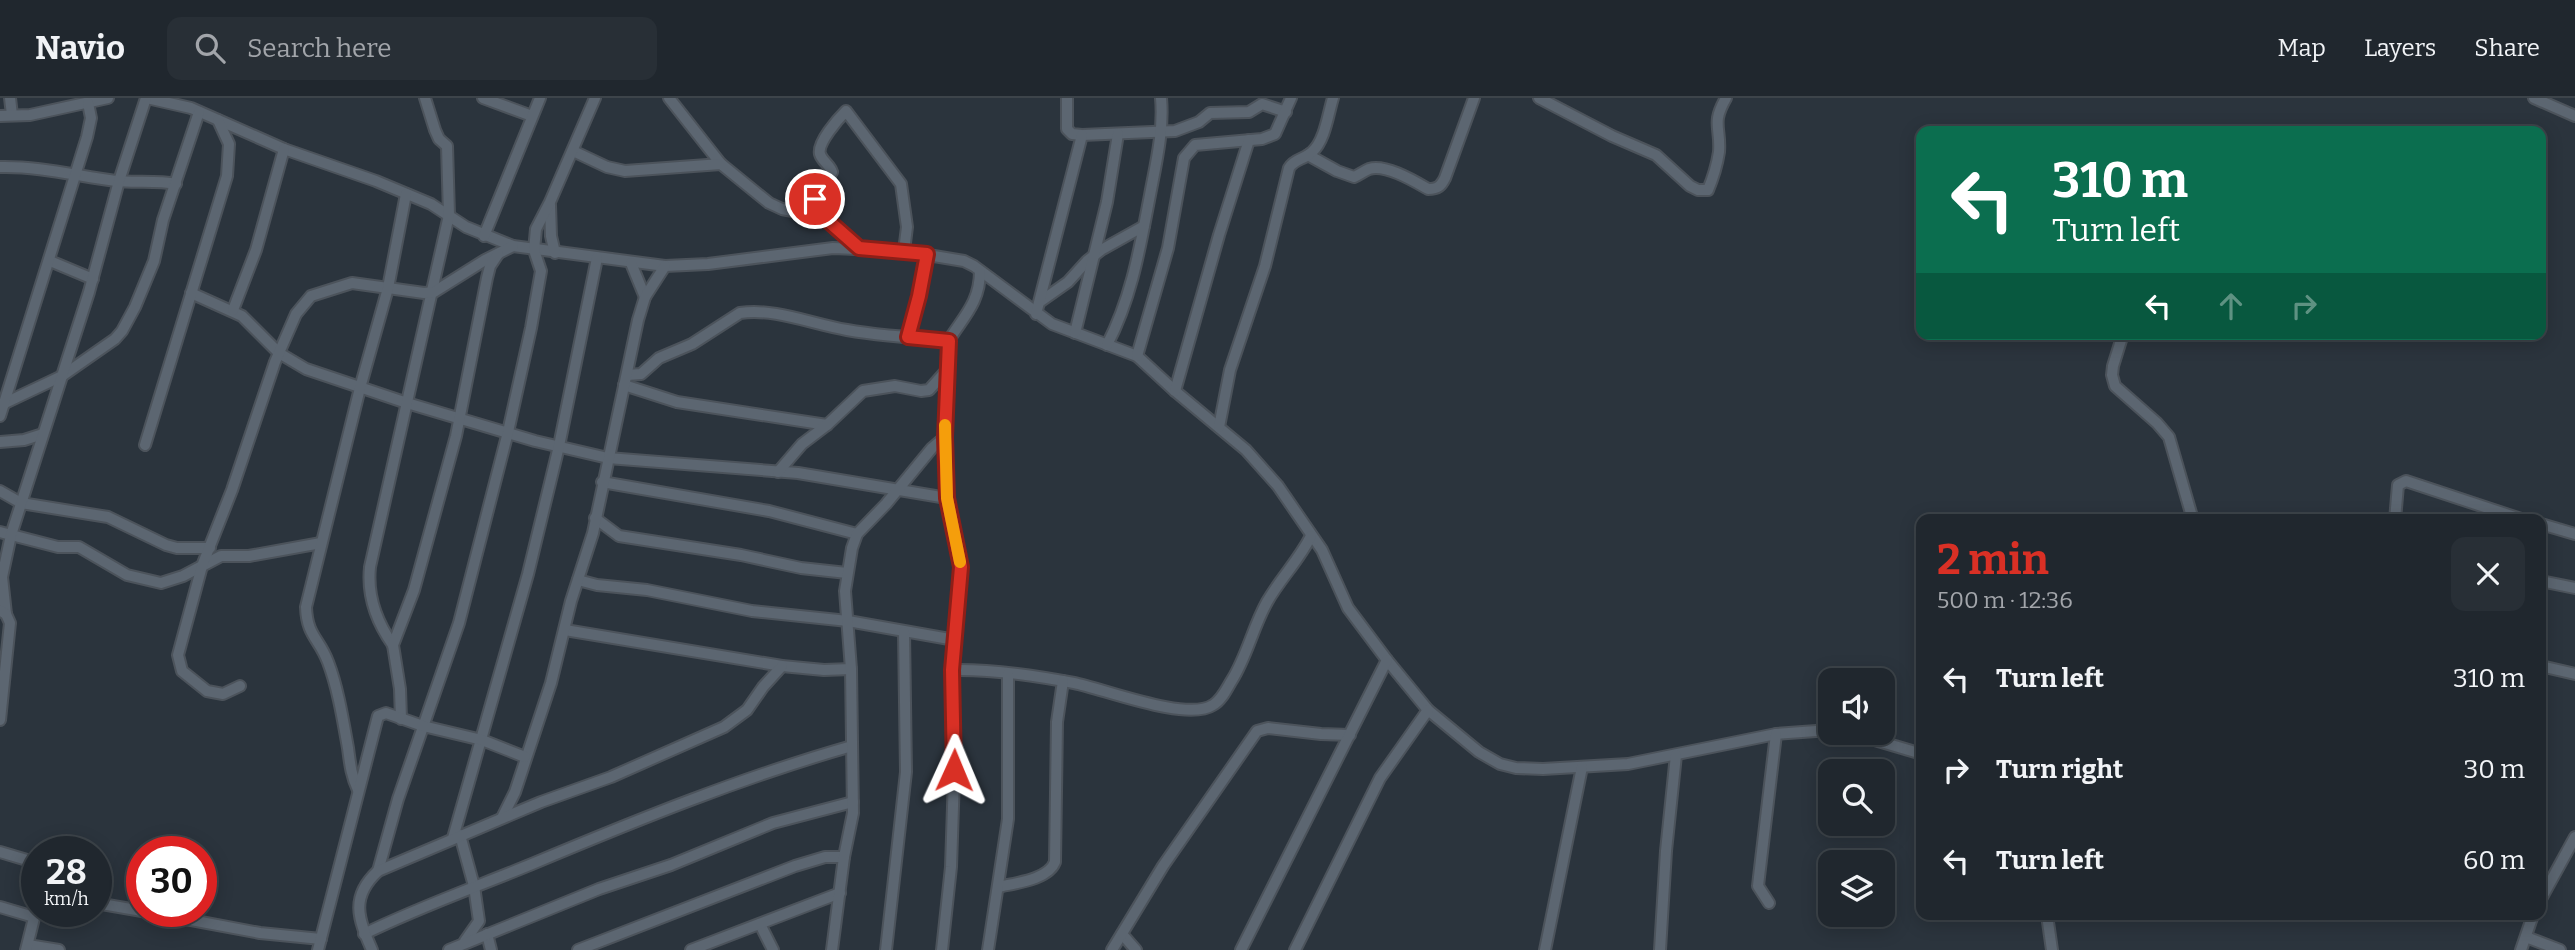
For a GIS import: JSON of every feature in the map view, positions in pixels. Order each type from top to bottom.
[{"type":"street","points":[[10,98],[12,115]]},
{"type":"street","points":[[0,116],[30,115],[108,98]]},
{"type":"street","points":[[0,720],[10,623],[3,612],[2,577],[6,534],[21,503],[62,376],[146,98],[192,106],[284,149],[432,204],[484,236],[513,246],[665,266],[708,264],[821,249],[859,248],[904,251],[964,261],[1052,324],[1137,356],[1262,466],[1328,561],[1348,608],[1387,660],[1428,710],[1479,752],[1500,764],[1516,768],[1628,764],[1776,734],[1818,731]]},
{"type":"street","points":[[401,719],[400,689],[393,645],[378,620],[368,585],[449,215],[447,146],[439,139],[425,98]]},
{"type":"street","points":[[483,98],[531,116]]},
{"type":"street","points":[[484,236],[540,98]]},
{"type":"street","points":[[378,871],[398,799],[459,623],[508,432],[541,271],[534,250],[536,229],[595,98]]},
{"type":"street","points":[[669,98],[721,164],[769,203],[782,209],[824,217]]},
{"type":"street","points":[[1067,98],[1067,129],[1072,134],[1082,135],[1187,128],[1210,113],[1249,111],[1262,104],[1286,112]]},
{"type":"street","points":[[1107,345],[1128,299],[1144,226],[1161,131],[1161,98]]},
{"type":"street","points":[[1137,356],[1168,248],[1184,158],[1195,145],[1250,140],[1275,134],[1291,98]]},
{"type":"street","points":[[1219,427],[1230,370],[1265,265],[1289,168],[1318,145],[1333,98]]},
{"type":"street","points":[[1308,155],[1337,172],[1354,177],[1375,169],[1388,171],[1429,189],[1435,189],[1441,186],[1445,178],[1474,98]]},
{"type":"street","points":[[1539,98],[1612,136],[1656,155],[1682,180],[1703,191],[1708,190],[1713,179],[1719,152],[1716,121],[1726,98]]},
{"type":"street","points":[[2534,98],[2575,116]]},
{"type":"street","points":[[0,416],[90,127],[88,103]]},
{"type":"street","points":[[5,404],[62,376],[115,339],[122,331],[135,307],[153,261],[163,220],[176,184],[192,106]]},
{"type":"street","points":[[859,248],[824,217],[817,207],[818,188],[832,172],[820,155],[820,148],[835,122],[846,111],[901,184],[907,227],[904,251]]},
{"type":"street","points":[[145,445],[227,176],[229,144],[218,120]]},
{"type":"street","points":[[1074,332],[1107,202],[1118,134]]},
{"type":"street","points":[[1037,314],[1082,135]]},
{"type":"street","points":[[1175,391],[1219,235],[1250,140]]},
{"type":"street","points":[[233,310],[257,250],[284,149]]},
{"type":"street","points":[[573,151],[607,167],[625,171],[721,164]]},
{"type":"street","points":[[0,167],[37,168],[119,181],[148,180],[176,184]]},
{"type":"street","points":[[358,790],[350,770],[348,749],[329,664],[311,635],[306,621],[306,607],[360,388],[388,288],[406,194]]},
{"type":"street","points":[[550,202],[550,223],[557,253]]},
{"type":"street","points":[[1041,301],[1068,282],[1094,255],[1144,226]]},
{"type":"street","points":[[240,686],[223,694],[214,694],[182,671],[178,655],[202,566],[279,353],[296,314],[311,296],[352,283],[434,292],[513,246]]},
{"type":"street","points":[[393,645],[414,590],[460,418],[490,266],[500,252]]},
{"type":"street","points":[[541,271],[557,253]]},
{"type":"street","points":[[908,337],[927,254]]},
{"type":"street","points":[[461,944],[479,921],[474,886],[456,837],[528,574],[559,446],[597,258]]},
{"type":"street","points":[[50,261],[93,279]]},
{"type":"street","points":[[631,262],[645,297]]},
{"type":"street","points":[[502,818],[515,792],[551,683],[595,518],[645,297],[665,266]]},
{"type":"street","points":[[942,950],[951,854],[955,746],[952,670],[961,567],[947,498],[947,370],[949,341],[976,298],[980,288],[980,271]]},
{"type":"street","points":[[191,293],[233,310],[279,353],[306,369],[407,403],[559,446],[608,458],[778,472],[947,498]]},
{"type":"street","points":[[625,380],[641,374],[659,358],[692,344],[740,313],[796,317],[846,330],[949,341]]},
{"type":"street","points":[[2121,340],[2113,366],[2115,386],[2157,423],[2168,437],[2191,514]]},
{"type":"street","points":[[778,472],[802,444],[863,391],[885,386],[929,390],[947,370]]},
{"type":"street","points":[[625,380],[691,404],[827,425]]},
{"type":"street","points":[[0,442],[24,440],[43,434]]},
{"type":"street","points":[[832,950],[853,802],[851,669],[845,591],[853,542],[932,448],[945,437]]},
{"type":"street","points":[[2396,514],[2398,485],[2406,481],[2506,514]]},
{"type":"street","points":[[602,482],[769,511],[857,534]]},
{"type":"street","points":[[0,491],[21,503],[108,517],[156,541],[177,548],[210,548]]},
{"type":"street","points":[[595,518],[619,537],[741,555],[801,568],[848,573]]},
{"type":"street","points":[[2546,525],[2575,534]]},
{"type":"street","points":[[6,534],[58,547],[79,547],[114,569],[152,583],[169,582],[222,556],[249,556],[321,543]]},
{"type":"street","points":[[952,670],[1063,681],[1182,710],[1213,706],[1236,674],[1268,602],[1311,536]]},
{"type":"street","points":[[578,580],[597,586],[647,590],[752,611],[848,621],[955,640]]},
{"type":"street","points":[[2546,582],[2575,588]]},
{"type":"street","points":[[565,630],[782,666],[824,670],[851,669]]},
{"type":"street","points":[[886,950],[906,772],[904,632]]},
{"type":"street","points":[[1241,950],[1387,660]]},
{"type":"street","points":[[372,950],[359,917],[360,896],[365,883],[378,871],[724,727],[747,710],[782,666]]},
{"type":"street","points":[[2546,667],[2575,674]]},
{"type":"street","points":[[988,950],[1008,819],[1008,674]]},
{"type":"street","points":[[998,887],[1027,880],[1050,870],[1055,862],[1057,722],[1063,681]]},
{"type":"street","points":[[1295,950],[1380,778],[1428,710]]},
{"type":"street","points":[[217,925],[319,945],[378,716],[383,713],[482,740],[525,757]]},
{"type":"street","points":[[1112,950],[1163,866],[1257,731],[1268,728],[1350,735]]},
{"type":"street","points":[[1769,903],[1758,886],[1776,734]]},
{"type":"street","points":[[1892,745],[1916,752]]},
{"type":"street","points":[[364,933],[423,905],[631,823],[810,758],[852,746]]},
{"type":"street","points":[[1660,950],[1666,851],[1676,755]]},
{"type":"street","points":[[1545,950],[1582,767]]},
{"type":"street","points":[[449,950],[598,889],[671,865],[773,823],[853,802]]},
{"type":"street","points":[[2546,890],[2575,837]]},
{"type":"street","points":[[0,852],[21,858]]},
{"type":"street","points":[[578,950],[794,866],[825,857],[844,857]]},
{"type":"street","points":[[691,950],[840,893]]},
{"type":"street","points":[[0,907],[21,910]]},
{"type":"street","points":[[2048,920],[2052,950]]},
{"type":"street","points":[[2521,950],[2531,920]]},
{"type":"street","points":[[760,924],[773,950]]},
{"type":"street","points":[[32,927],[27,947],[59,950]]},
{"type":"street","points":[[487,934],[491,950]]},
{"type":"street","points":[[1122,934],[1136,950]]},
{"type":"street","points":[[2526,937],[2560,950]]},
{"type":"slow traffic","points":[[945,425],[947,498],[960,562]]},
{"type":"route","points":[[815,199],[824,217],[859,248],[927,254],[908,337],[949,341],[945,437],[947,498],[961,567],[952,670],[954,770]]}]
